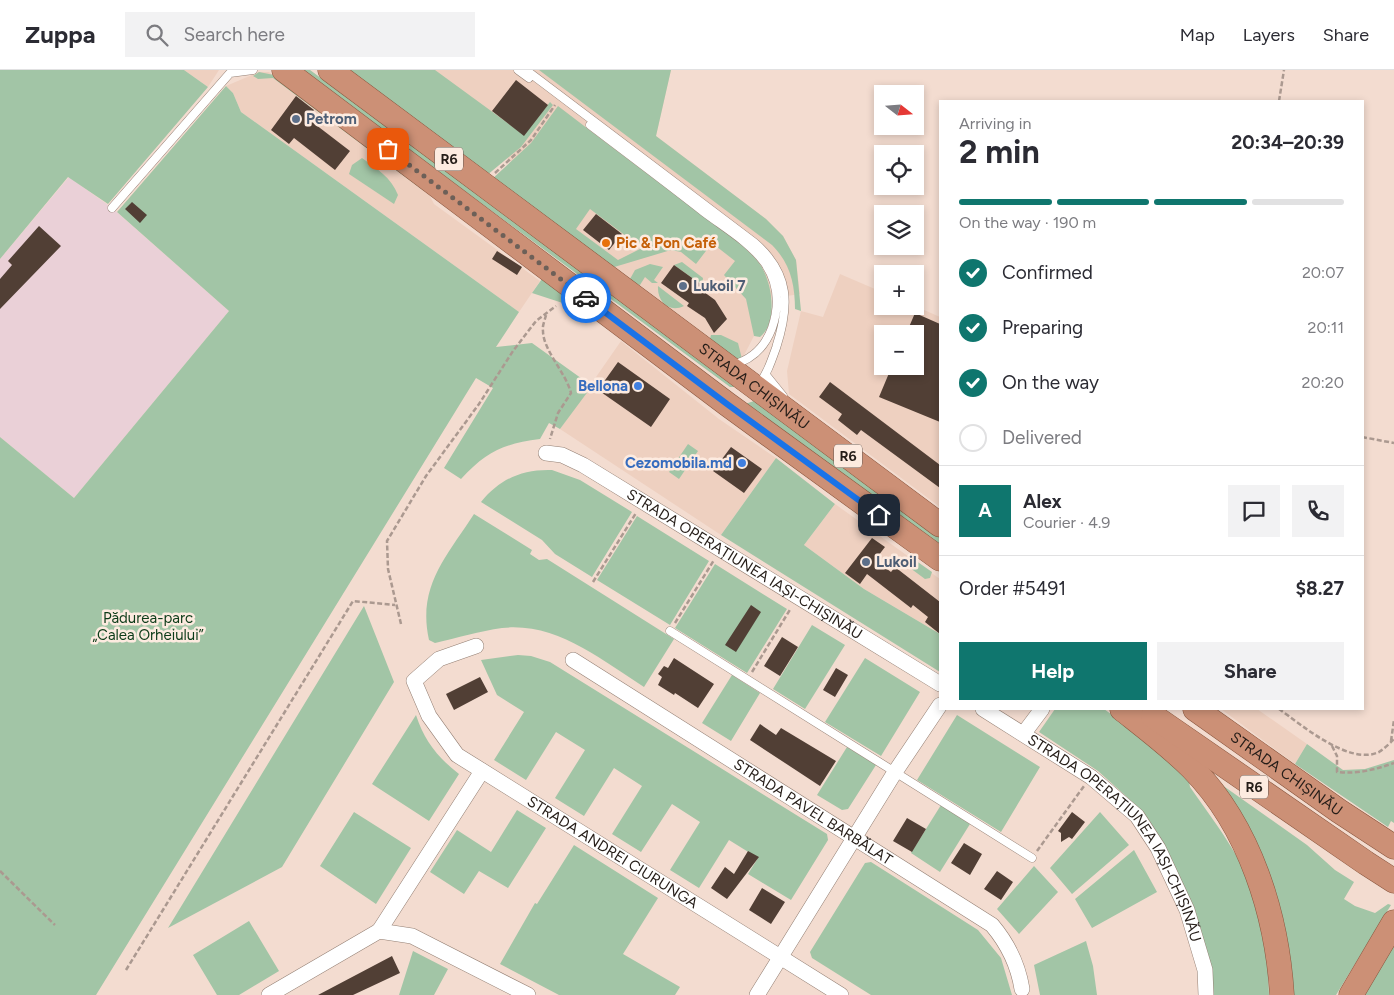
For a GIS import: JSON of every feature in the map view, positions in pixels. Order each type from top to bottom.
[{"type":"highway","name":"STRADA CHIȘINĂU","points":[[284,70],[727,404],[939,559]]},
{"type":"highway","name":"STRADA CHIȘINĂU","points":[[330,70],[728,366],[761,381],[806,424],[939,524]]},
{"type":"highway","points":[[727,404],[761,381]]},
{"type":"highway","points":[[1123,710],[1159,738],[1193,770],[1233,825],[1252,864],[1270,912],[1280,957],[1282,995]]},
{"type":"highway","name":"STRADA CHIȘINĂU","points":[[1145,710],[1366,864],[1394,881]]},
{"type":"highway","name":"STRADA CHIȘINĂU","points":[[1196,710],[1387,843]]},
{"type":"highway","points":[[1351,995],[1394,922]]},
{"type":"street","name":"STRADA OPERAȚIUNEA IAȘI-CHIȘINĂU","points":[[546,453],[562,455],[583,465],[939,683]]},
{"type":"street","name":"STRADA ANDREI CIURUNGA","points":[[476,646],[439,659],[414,681],[429,716],[457,755],[841,995]]},
{"type":"street","name":"STRADA PAVEL BARBĂLAT","points":[[573,660],[992,925],[1009,949],[1019,972],[1022,989]]},
{"type":"street","points":[[757,995],[895,772],[939,706]]},
{"type":"street","name":"STRADA OPERAȚIUNEA IAȘI-CHIȘINĂU","points":[[985,710],[1091,777],[1137,816],[1158,848],[1187,910],[1205,970],[1206,995]]},
{"type":"street","points":[[1024,733],[1041,710]]},
{"type":"street","points":[[269,995],[379,931],[482,771]]},
{"type":"street","points":[[379,931],[412,936],[528,995]]},
{"type":"lane","points":[[112,208],[230,72],[252,70]]},
{"type":"lane","points":[[518,70],[738,238],[763,262],[776,290],[777,308],[773,326],[762,346],[755,354],[742,362],[728,366]]},
{"type":"lane","points":[[526,70],[768,255],[781,278],[785,306],[779,337],[761,381]]},
{"type":"lane","points":[[670,631],[1032,858]]},
{"type":"path","points":[[1279,100],[1284,70]]},
{"type":"path","points":[[493,176],[531,140],[555,105]]},
{"type":"path","points":[[401,624],[388,569],[387,541],[426,476],[479,404],[513,351],[536,321],[556,306]]},
{"type":"path","points":[[546,314],[542,332],[556,364],[568,379],[571,393],[558,413],[546,453]]},
{"type":"path","points":[[1364,437],[1394,443]]},
{"type":"path","points":[[593,582],[643,502]]},
{"type":"path","points":[[670,631],[720,550]]},
{"type":"path","points":[[747,679],[798,596]]},
{"type":"path","points":[[126,970],[353,601],[395,605]]},
{"type":"path","points":[[1280,710],[1331,745],[1358,755],[1378,752],[1394,739]]},
{"type":"path","points":[[1390,742],[1394,720]]},
{"type":"path","points":[[1331,745],[1337,756],[1337,772],[1352,773],[1372,770],[1394,763]]},
{"type":"path","points":[[1032,858],[1091,777]]},
{"type":"path","points":[[0,871],[55,925]]},
{"type":"shaded area","points":[[184,70],[219,70],[208,87]]},
{"type":"shaded area","points":[[392,70],[671,70],[656,136],[766,219],[783,236],[796,260],[800,294],[753,301],[754,336],[742,359],[738,360],[611,268],[623,264],[575,229],[583,217]]},
{"type":"shaded area","points":[[259,72],[269,72],[426,188],[434,204],[540,281],[519,312],[241,112],[233,93],[226,86]]},
{"type":"shaded area","points":[[69,177],[112,208],[229,311],[74,498],[0,437],[0,259]]},
{"type":"shaded area","points":[[840,274],[874,289],[874,315],[924,315],[924,310],[939,317],[939,506],[789,394],[787,371],[801,311],[823,317]]},
{"type":"shaded area","points":[[621,341],[719,419],[776,458],[721,535],[560,429]]},
{"type":"shaded area","points":[[835,504],[939,578],[939,633],[864,589],[804,545]]},
{"type":"shaded area","points":[[1222,710],[1258,710],[1307,744],[1295,764]]},
{"type":"green space","points":[[0,70],[184,70],[208,87],[108,204],[68,177],[0,259]]},
{"type":"green space","points":[[301,70],[310,70],[738,387],[730,387]]},
{"type":"green space","points":[[344,70],[435,70],[524,135],[550,102],[553,105],[521,147],[486,176]]},
{"type":"green space","points":[[539,70],[671,70],[656,136],[766,219],[783,236],[796,260],[801,311],[795,309],[794,291],[787,267],[772,245]]},
{"type":"green space","points":[[259,72],[274,75],[426,188],[424,191],[273,78],[258,79],[253,76]]},
{"type":"green space","name":"Pădurea-parc „Calea Orheiului”","points":[[226,86],[233,93],[241,112],[519,312],[496,347],[532,343],[592,386],[560,429],[549,423],[540,439],[516,443],[496,450],[470,469],[461,479],[444,468],[493,388],[476,378],[96,995],[0,995],[0,437],[74,498],[229,311],[117,212]]},
{"type":"green space","points":[[558,106],[735,240],[752,255],[764,270],[772,301],[770,322],[766,330],[760,337],[754,336],[746,299],[724,275],[735,261],[712,243],[696,264],[681,252],[671,250],[611,268],[490,181],[531,143]],"holes":[[[590,209],[642,248],[618,260],[576,229]]]},
{"type":"green space","points":[[362,158],[392,183],[398,195],[394,204],[349,174],[352,165]]},
{"type":"green space","points":[[682,262],[703,278],[702,285],[674,265]]},
{"type":"green space","points":[[650,264],[663,267],[654,280],[658,283],[652,283],[645,277],[640,285],[630,279],[635,270]]},
{"type":"green space","points":[[544,276],[581,309],[532,293]]},
{"type":"green space","points":[[658,286],[684,306],[673,308],[665,305],[658,292]]},
{"type":"green space","points":[[711,335],[721,335],[738,343],[742,359],[738,360],[710,339]]},
{"type":"green space","points":[[757,400],[939,536],[939,546],[742,405]]},
{"type":"green space","points":[[688,444],[698,451],[679,479],[669,472]]},
{"type":"green space","points":[[776,458],[835,504],[804,545],[864,589],[939,633],[939,671],[721,535]]},
{"type":"green space","points":[[552,470],[580,480],[632,512],[592,577],[555,554],[542,540],[481,502],[496,487],[512,477],[531,471]]},
{"type":"green space","points":[[474,514],[532,550],[530,554],[539,560],[547,559],[674,639],[644,687],[578,645],[541,631],[522,628],[502,628],[435,643],[429,640],[426,621],[427,603],[431,587],[445,558]]},
{"type":"green space","points":[[637,516],[709,561],[670,625],[597,580]]},
{"type":"green space","points":[[912,558],[932,572],[930,578],[925,579],[906,565]]},
{"type":"green space","points":[[715,564],[787,609],[747,673],[675,628]]},
{"type":"green space","points":[[364,606],[394,682],[282,867],[168,928]]},
{"type":"green space","points":[[812,625],[845,645],[805,709],[773,689]]},
{"type":"green space","points":[[518,655],[531,656],[550,662],[827,834],[828,840],[791,900],[748,874],[758,858],[729,840],[699,888],[670,870],[700,822],[672,804],[641,852],[612,834],[642,786],[614,768],[584,816],[555,798],[585,750],[556,732],[526,780],[494,760],[524,712],[497,695],[481,660]]},
{"type":"green space","points":[[865,658],[920,692],[881,756],[825,722]]},
{"type":"green space","points":[[732,675],[760,693],[731,741],[702,723]]},
{"type":"green space","points":[[1054,710],[1105,710],[1169,756],[1188,776],[1190,787],[1232,848],[1256,896],[1265,934],[1269,995],[1211,995],[1213,978],[1203,946],[1151,824],[1137,806],[1098,771],[1039,732]]},
{"type":"green space","points":[[416,715],[423,733],[433,748],[459,774],[429,821],[372,784]]},
{"type":"green space","points":[[957,715],[1040,767],[1001,832],[917,780]]},
{"type":"green space","points":[[1307,744],[1343,770],[1365,769],[1394,760],[1394,823],[1391,821],[1388,827],[1295,764]]},
{"type":"green space","points":[[847,747],[876,765],[848,809],[842,810],[817,795]]},
{"type":"green space","points":[[1215,780],[1307,845],[1335,870],[1354,882],[1344,899],[1355,906],[1375,913],[1388,904],[1391,905],[1336,995],[1289,995],[1288,963]]},
{"type":"green space","points":[[941,805],[970,824],[940,872],[911,853]]},
{"type":"green space","points":[[517,810],[546,828],[508,888],[479,871],[464,894],[430,872],[457,830],[491,852]]},
{"type":"green space","points":[[354,812],[411,848],[376,904],[320,866]]},
{"type":"green space","points":[[1100,812],[1129,845],[1072,894],[1050,868]]},
{"type":"green space","points":[[574,845],[658,898],[623,954],[680,987],[675,995],[559,995],[500,964],[535,903],[537,904]]},
{"type":"green space","points":[[1134,850],[1157,892],[1092,928],[1075,899]]},
{"type":"green space","points":[[871,862],[978,930],[1001,958],[1012,995],[871,995],[812,958],[810,952],[865,863]]},
{"type":"green space","points":[[1034,866],[1058,892],[1019,934],[997,909]]},
{"type":"green space","points":[[249,921],[279,971],[239,995],[217,995],[193,955]]},
{"type":"green space","points":[[1086,941],[1093,966],[1097,995],[1040,995],[1034,965]]},
{"type":"green space","points":[[1394,943],[1394,995],[1363,995]]},
{"type":"green space","points":[[413,951],[448,969],[434,995],[399,995]]},
{"type":"building","points":[[516,80],[548,105],[524,136],[492,111]]},
{"type":"building","points":[[296,96],[314,110],[307,118],[350,151],[335,170],[294,138],[289,144],[271,130]]},
{"type":"building","points":[[132,202],[147,215],[140,223],[125,209]]},
{"type":"building","points":[[596,214],[622,234],[609,250],[583,230]]},
{"type":"building","points":[[39,226],[61,246],[0,309],[0,279],[12,265],[8,261]]},
{"type":"building","points":[[497,251],[522,267],[517,275],[492,259]]},
{"type":"building","points":[[674,265],[702,285],[700,289],[715,300],[727,319],[714,333],[705,318],[687,306],[689,303],[661,283]]},
{"type":"building","points":[[914,315],[920,315],[939,324],[939,422],[879,397],[888,375],[924,375],[924,325],[910,325]]},
{"type":"building","points":[[618,362],[670,399],[651,427],[598,390]]},
{"type":"building","points":[[830,382],[939,464],[939,487],[861,430],[857,435],[838,420],[842,414],[819,397]]},
{"type":"building","points":[[731,447],[762,469],[744,493],[713,471]]},
{"type":"building","points":[[872,538],[885,547],[875,560],[891,572],[895,567],[939,601],[939,633],[925,622],[928,617],[913,605],[911,608],[867,574],[860,584],[845,573]]},
{"type":"building","points":[[751,605],[761,612],[736,652],[725,645]]},
{"type":"building","points":[[782,637],[798,647],[780,676],[764,666]]},
{"type":"building","points":[[674,658],[714,684],[698,708],[675,693],[674,695],[658,685],[662,677],[658,674],[664,666],[668,668]]},
{"type":"building","points":[[836,668],[848,675],[835,697],[823,690]]},
{"type":"building","points":[[480,677],[488,692],[454,710],[446,694]]},
{"type":"building","points":[[760,724],[776,735],[781,728],[836,761],[820,786],[750,740]]},
{"type":"building","points":[[1072,812],[1085,822],[1072,839],[1069,837],[1061,842],[1061,833],[1058,831]]},
{"type":"building","points":[[907,818],[926,829],[912,852],[893,841]]},
{"type":"building","points":[[964,843],[982,854],[970,875],[951,863]]},
{"type":"building","points":[[748,851],[759,857],[727,899],[711,888],[725,867],[734,874]]},
{"type":"building","points":[[997,871],[1013,882],[1001,900],[984,889]]},
{"type":"building","points":[[762,888],[785,902],[771,924],[749,910]]},
{"type":"building","points":[[392,956],[400,973],[353,995],[318,995]]},
{"type":"way so far","points":[[388,149],[586,298]]},
{"type":"place","name":"Petrom","points":[[296,119]]},
{"type":"place","name":"Pic & Pon Café","points":[[606,243]]},
{"type":"place","name":"Lukoil 7","points":[[683,286]]},
{"type":"place","name":"Bellona","points":[[638,386]]},
{"type":"place","name":"Cezomobila.md","points":[[742,463]]},
{"type":"place","name":"Lukoil","points":[[866,562]]},
{"type":"route","points":[[586,298],[879,515]]}]
